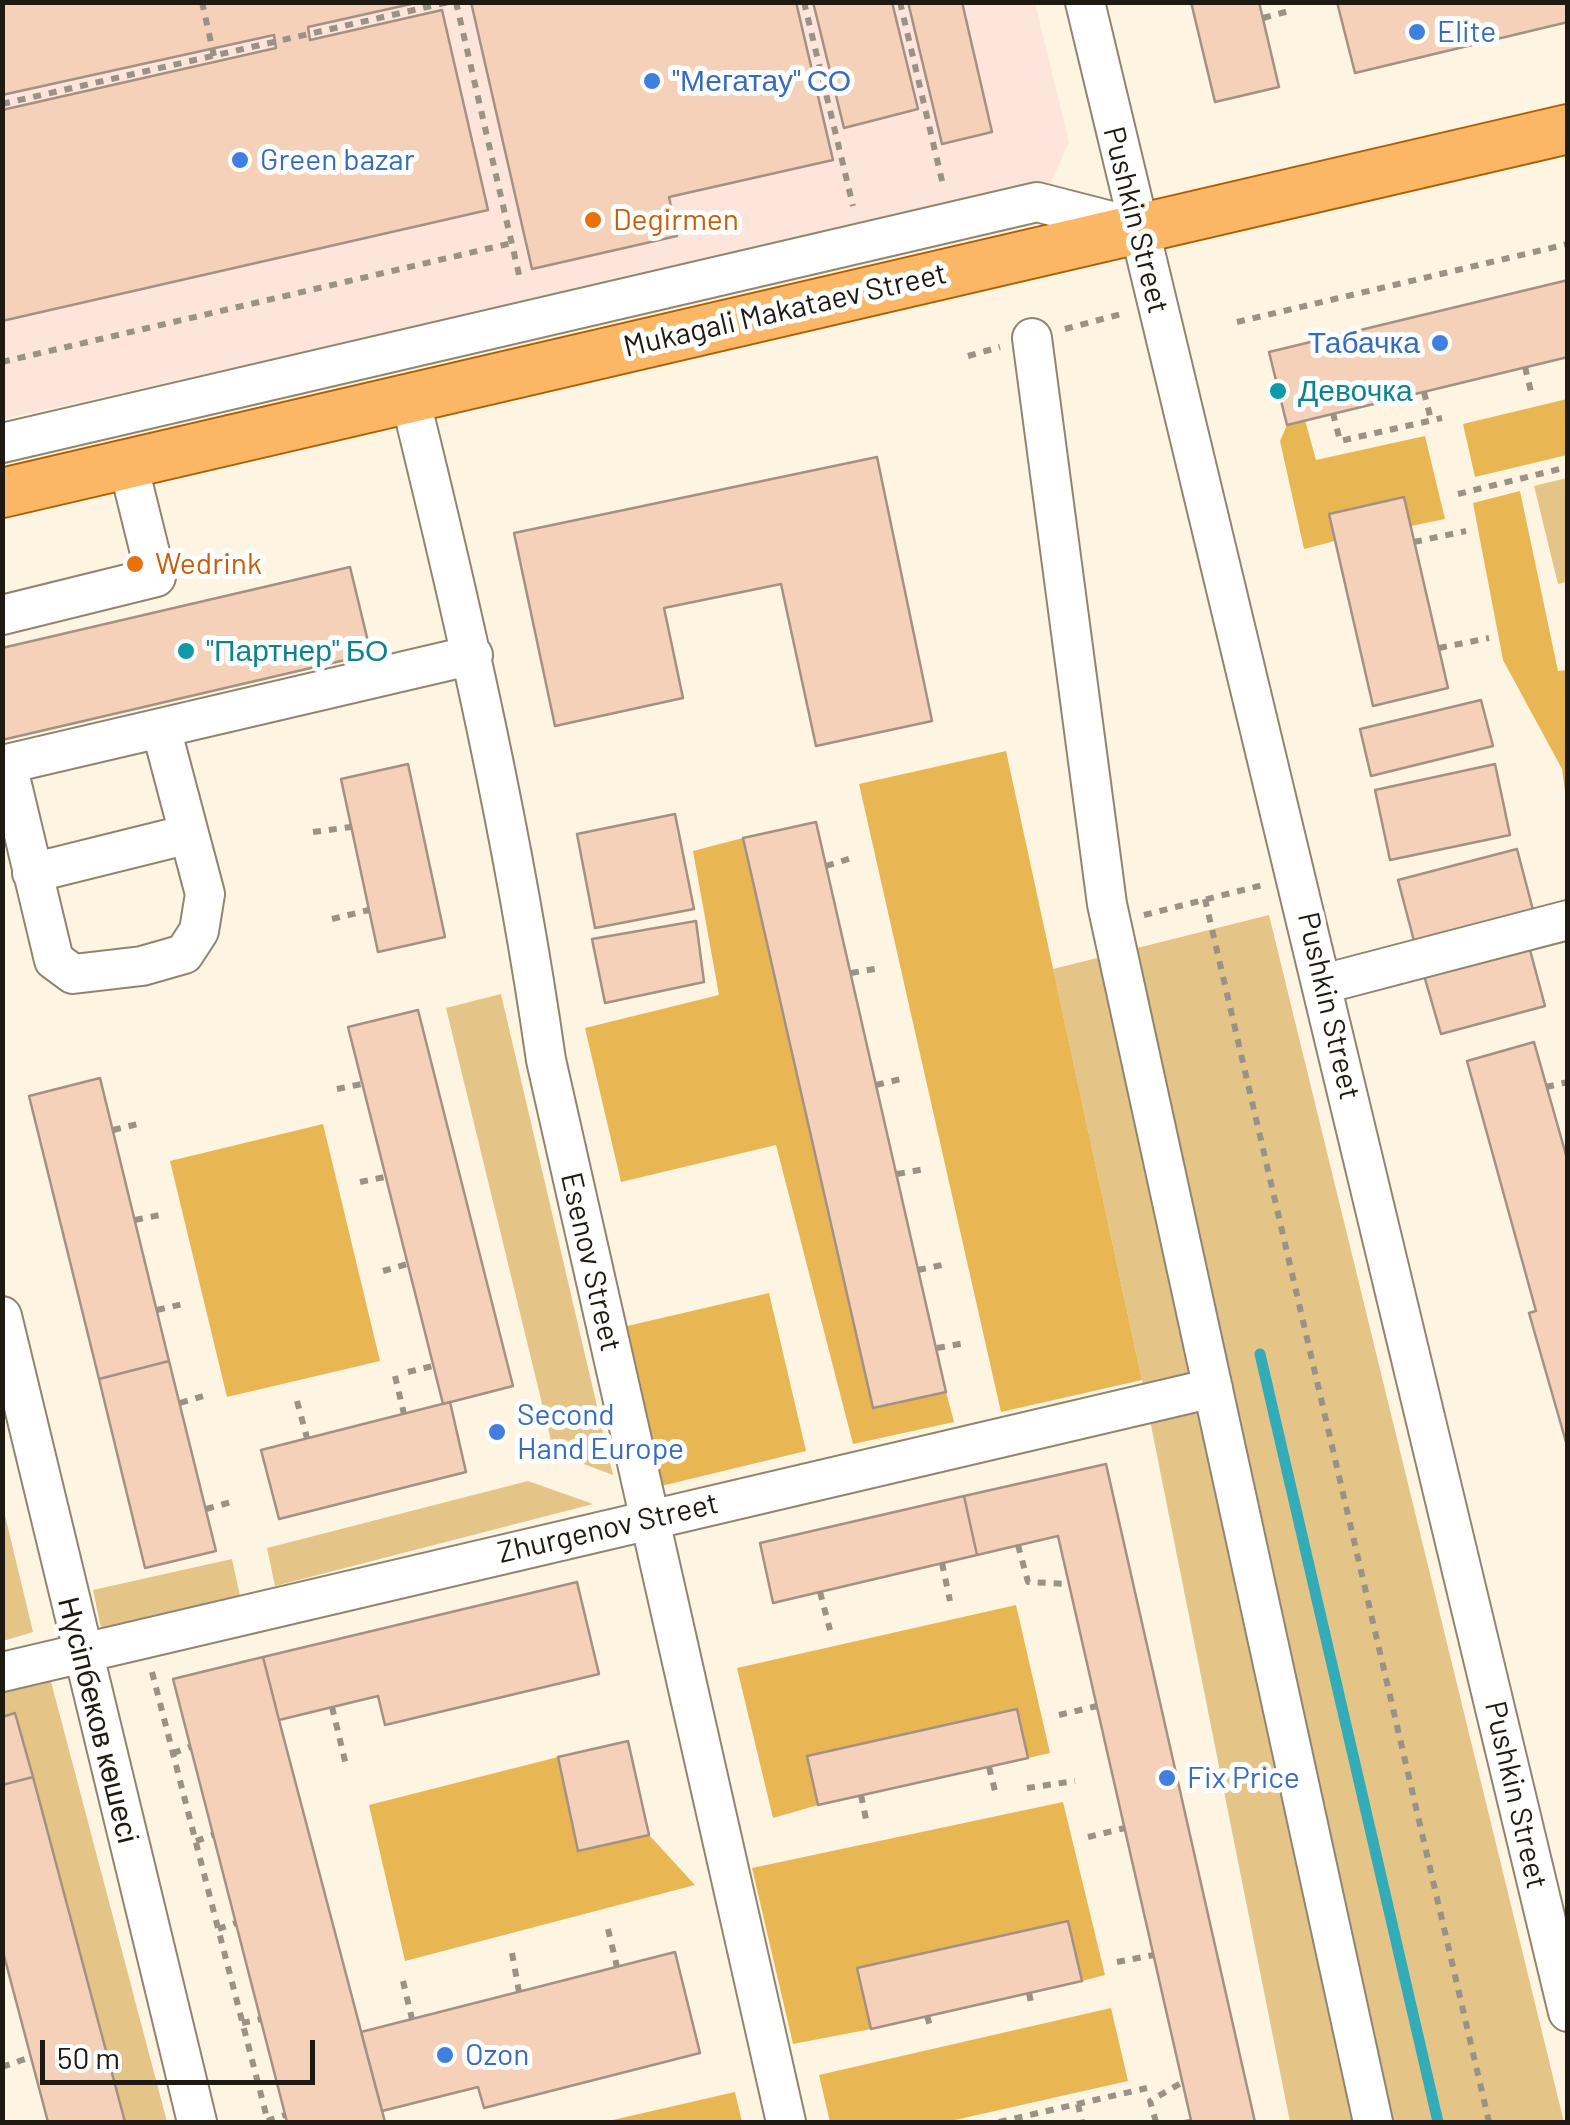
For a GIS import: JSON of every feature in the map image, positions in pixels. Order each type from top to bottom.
[{"type":"main road","name":"Mukagali Makataev Street","points":[[2,493],[1568,128]]},
{"type":"street","name":"Pushkin Street","points":[[1085,2],[1568,2012]]},
{"type":"street","points":[[2,442],[1037,202],[1138,228]]},
{"type":"street","points":[[1032,338],[1112,923],[1373,2122]]},
{"type":"street","name":"Esenov Street","points":[[410,398],[473,654],[523,904],[546,1060],[786,2122]]},
{"type":"street","points":[[2,615],[156,577],[128,464]]},
{"type":"street","points":[[161,728],[205,894],[199,931],[184,954],[142,966],[73,974],[54,960],[5,765],[161,728],[473,654]]},
{"type":"street","points":[[32,872],[189,834]]},
{"type":"street","points":[[1324,984],[1568,920]]},
{"type":"street","name":"Нүсіпбеков көшесі","points":[[2,1316],[80,1652],[197,2122]]},
{"type":"street","name":"Zhurgenov Street","points":[[2,1672],[1213,1388]]},
{"type":"path","points":[[202,2],[214,56]]},
{"type":"path","points":[[2,104],[452,2],[520,279]]},
{"type":"path","points":[[804,2],[853,206]]},
{"type":"path","points":[[900,2],[943,186]]},
{"type":"path","points":[[1262,18],[1289,11]]},
{"type":"path","points":[[2,362],[512,243]]},
{"type":"path","points":[[1237,322],[1568,244]]},
{"type":"path","points":[[1525,367],[1532,396]]},
{"type":"path","points":[[1424,392],[1431,420]]},
{"type":"path","points":[[1334,413],[1340,441],[1442,418]]},
{"type":"path","points":[[1458,494],[1568,467]]},
{"type":"path","points":[[1414,542],[1466,531]]},
{"type":"path","points":[[1438,648],[1488,638]]},
{"type":"path","points":[[312,832],[351,826]]},
{"type":"path","points":[[826,866],[854,857]]},
{"type":"path","points":[[1112,923],[1298,876]]},
{"type":"path","points":[[1206,899],[1490,2122]]},
{"type":"path","points":[[332,919],[369,910]]},
{"type":"path","points":[[851,973],[880,968]]},
{"type":"path","points":[[876,1085],[904,1078]]},
{"type":"path","points":[[1546,1087],[1568,1082]]},
{"type":"path","points":[[337,1089],[362,1084]]},
{"type":"path","points":[[113,1130],[142,1122]]},
{"type":"path","points":[[897,1174],[926,1169]]},
{"type":"path","points":[[360,1182],[385,1177]]},
{"type":"path","points":[[135,1220],[165,1214]]},
{"type":"path","points":[[383,1271],[407,1264]]},
{"type":"path","points":[[918,1270],[947,1264]]},
{"type":"path","points":[[158,1310],[188,1302]]},
{"type":"path","points":[[937,1348],[965,1343]]},
{"type":"path","points":[[408,1372],[432,1366]]},
{"type":"path","points":[[395,1376],[404,1414]]},
{"type":"path","points":[[180,1403],[210,1394]]},
{"type":"path","points":[[297,1401],[306,1438]]},
{"type":"path","points":[[206,1508],[235,1501]]},
{"type":"path","points":[[1018,1545],[1028,1582],[1070,1584]]},
{"type":"path","points":[[942,1563],[950,1601]]},
{"type":"path","points":[[820,1592],[830,1630]]},
{"type":"path","points":[[143,1637],[268,2122],[285,2115]]},
{"type":"path","points":[[1060,1714],[1097,1706]]},
{"type":"path","points":[[332,1708],[346,1765]]},
{"type":"path","points":[[173,1753],[190,1746]]},
{"type":"path","points":[[989,1767],[996,1795]]},
{"type":"path","points":[[1027,1788],[1074,1781]]},
{"type":"path","points":[[861,1796],[867,1824]]},
{"type":"path","points":[[1088,1837],[1125,1828]]},
{"type":"path","points":[[196,1842],[213,1835]]},
{"type":"path","points":[[218,1929],[236,1923]]},
{"type":"path","points":[[608,1929],[617,1967]]},
{"type":"path","points":[[512,1953],[519,1992]]},
{"type":"path","points":[[1117,1962],[1154,1955]]},
{"type":"path","points":[[403,1981],[412,2019]]},
{"type":"path","points":[[1029,1993],[1032,2006]]},
{"type":"path","points":[[927,2016],[931,2029]]},
{"type":"path","points":[[242,2022],[260,2019]]},
{"type":"path","points":[[2,2067],[32,2057]]},
{"type":"path","points":[[1156,2122],[1150,2101],[1183,2082]]},
{"type":"path","points":[[999,2122],[1146,2088]]},
{"type":"path","points":[[1078,2104],[1082,2122]]},
{"type":"shaded area","points":[[2,3],[1035,3],[1069,142],[1049,187],[3,419]]},
{"type":"shaded area","points":[[1567,399],[1567,455],[1475,477],[1463,424]]},
{"type":"shaded area","points":[[1305,420],[1316,460],[1425,436],[1445,519],[1411,526],[1403,497],[1329,514],[1335,541],[1304,549],[1280,441],[1287,425]]},
{"type":"shaded area","points":[[1567,478],[1567,582],[1558,584],[1534,486]]},
{"type":"shaded area","points":[[1520,491],[1558,671],[1567,670],[1567,806],[1562,769],[1503,660],[1473,503]]},
{"type":"shaded area","points":[[1006,751],[1142,1380],[1001,1412],[859,784]]},
{"type":"shaded area","points":[[743,838],[873,1407],[946,1392],[954,1422],[853,1444],[776,1145],[621,1182],[585,1028],[719,995],[693,851]]},
{"type":"shaded area","points":[[1269,915],[1564,2122],[1290,2122],[1142,1380],[1053,969]]},
{"type":"shaded area","points":[[501,994],[613,1475],[554,1453],[446,1008]]},
{"type":"shaded area","points":[[323,1124],[380,1361],[227,1397],[170,1161]]},
{"type":"shaded area","points":[[769,1293],[806,1451],[661,1486],[623,1327]]},
{"type":"shaded area","points":[[528,1481],[593,1504],[275,1586],[267,1548]]},
{"type":"shaded area","points":[[3,1507],[33,1632],[3,1641],[2,1640]]},
{"type":"shaded area","points":[[232,1559],[240,1596],[101,1628],[93,1590]]},
{"type":"shaded area","points":[[1016,1605],[1050,1753],[1028,1758],[1017,1710],[808,1756],[818,1805],[773,1818],[737,1668]]},
{"type":"shaded area","points":[[49,1674],[167,2122],[125,2122],[15,1714],[3,1717],[3,1687]]},
{"type":"shaded area","points":[[558,1757],[578,1850],[649,1835],[695,1885],[405,1961],[369,1805]]},
{"type":"shaded area","points":[[1063,1802],[1105,1975],[1082,1981],[1067,1921],[858,1968],[871,2029],[793,2044],[752,1868]]},
{"type":"shaded area","points":[[1111,2008],[1128,2081],[946,2122],[830,2122],[819,2075]]},
{"type":"shaded area","points":[[735,2092],[742,2122],[604,2122]]},
{"type":"building","name":"Green bazar","points":[[2,2],[420,2],[308,27],[310,40],[442,10],[488,210],[2,321],[2,110],[276,48],[274,35],[2,95]]},
{"type":"building","name":"\"Мегатау\" СО","points":[[471,2],[796,2],[833,160],[669,197],[677,236],[532,269]]},
{"type":"building","name":"\"Мегатау\" СО","points":[[813,2],[892,2],[918,109],[844,128]]},
{"type":"building","points":[[908,2],[962,2],[992,132],[942,144]]},
{"type":"building","points":[[1191,2],[1259,2],[1279,87],[1215,102]]},
{"type":"building","points":[[1337,2],[1568,2],[1568,22],[1355,73]]},
{"type":"building","points":[[1568,280],[1568,357],[1287,425],[1269,352]]},
{"type":"building","points":[[877,457],[932,721],[816,746],[781,584],[664,608],[683,698],[555,726],[514,533]]},
{"type":"building","points":[[1404,497],[1448,688],[1373,706],[1329,514]]},
{"type":"building","name":"\"Партнер\" БО","points":[[350,567],[371,654],[2,740],[2,648]]},
{"type":"building","points":[[1481,700],[1493,746],[1371,776],[1360,729]]},
{"type":"building","points":[[408,764],[445,937],[378,952],[341,779]]},
{"type":"building","points":[[1495,764],[1510,835],[1390,860],[1375,790]]},
{"type":"building","points":[[675,814],[694,909],[595,928],[577,834]]},
{"type":"building","points":[[816,822],[946,1392],[873,1408],[743,838]]},
{"type":"building","points":[[1517,849],[1533,910],[1414,941],[1398,880]]},
{"type":"building","points":[[696,921],[704,982],[605,1003],[592,939]]},
{"type":"building","points":[[1526,935],[1545,1006],[1441,1034],[1421,965]]},
{"type":"building","points":[[418,1010],[513,1386],[443,1404],[348,1027]]},
{"type":"building","points":[[1534,1042],[1568,1162],[1568,1449],[1529,1313],[1536,1311],[1467,1061]]},
{"type":"building","points":[[100,1078],[169,1361],[99,1379],[29,1096]]},
{"type":"building","points":[[169,1361],[216,1551],[145,1568],[99,1379]]},
{"type":"building","points":[[450,1402],[466,1472],[279,1519],[261,1450]]},
{"type":"building","points":[[1106,1464],[1255,2122],[1180,2122],[1191,2120],[1058,1536],[977,1555],[964,1496]]},
{"type":"building","points":[[964,1496],[977,1555],[773,1603],[760,1543]]},
{"type":"building","points":[[577,1582],[599,1674],[385,1725],[378,1696],[279,1720],[263,1657]]},
{"type":"building","points":[[263,1657],[385,2122],[287,2122],[173,1679]]},
{"type":"building","points":[[1017,1709],[1028,1758],[818,1805],[807,1756]]},
{"type":"building","points":[[15,1713],[33,1777],[2,1785],[2,1717]]},
{"type":"building","points":[[628,1741],[649,1835],[578,1851],[558,1757]]},
{"type":"building","points":[[33,1777],[125,2122],[48,2122],[2,1948],[2,1785]]},
{"type":"building","points":[[1068,1921],[1082,1981],[871,2029],[857,1968]]},
{"type":"building","points":[[675,1952],[700,2053],[484,2108],[478,2087],[382,2111],[361,2032]]},
{"type":"waterway","points":[[1260,1354],[1438,2122]]},
{"type":"place","name":"Elite","points":[[1417,32]]},
{"type":"place","name":"\"Мегатау\" СО","points":[[652,81]]},
{"type":"place","name":"Green bazar","points":[[240,160]]},
{"type":"place","name":"Degirmen","points":[[593,220]]},
{"type":"place","name":"Табачка","points":[[1440,343]]},
{"type":"place","name":"Девочка","points":[[1278,391]]},
{"type":"place","name":"Wedrink","points":[[135,564]]},
{"type":"place","name":"\"Партнер\" БО","points":[[186,651]]},
{"type":"place","name":"Second Hand Europe","points":[[497,1432]]},
{"type":"place","name":"Fix Price","points":[[1167,1778]]},
{"type":"place","name":"Ozon","points":[[445,2055]]}]
